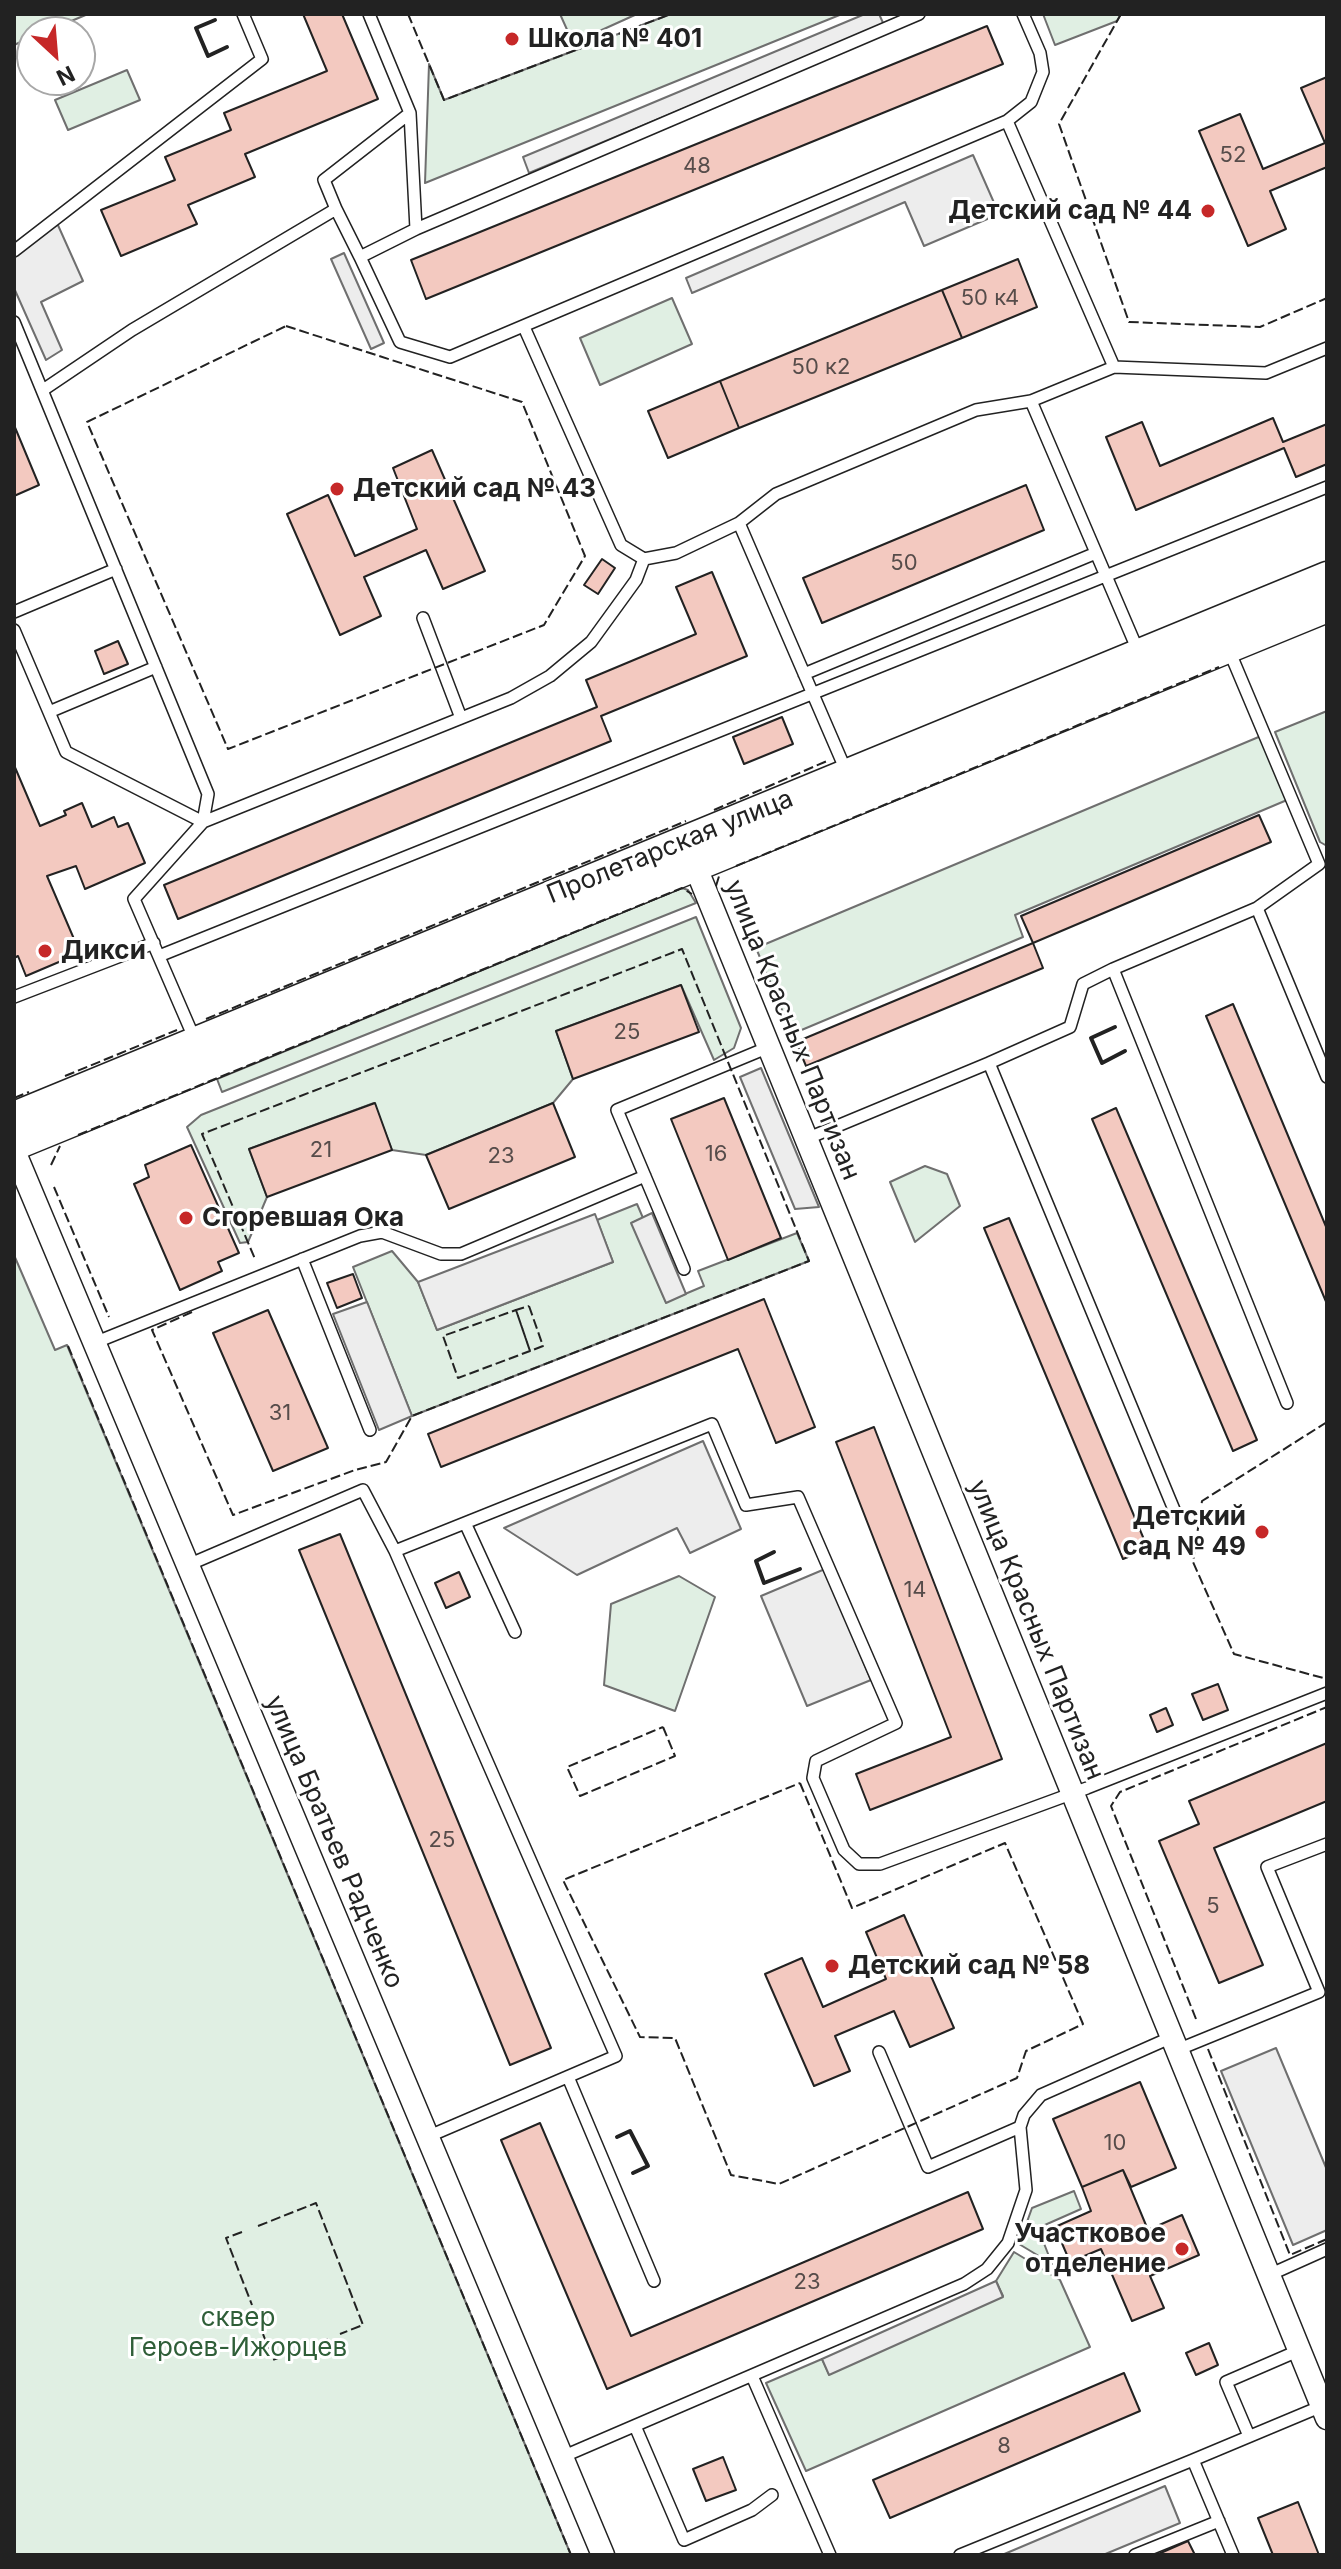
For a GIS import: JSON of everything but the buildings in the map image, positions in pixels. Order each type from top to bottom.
[{"type":"main road","name":"Пролетарская улица","points":[[14,1117],[1327,577]]},
{"type":"main road","name":"Пролетарская улица","points":[[14,1145],[694,863],[1327,607]]},
{"type":"street","name":"улица Красных Партизан","points":[[694,863],[1325,2412]]},
{"type":"street","name":"улица Братьев Радченко","points":[[14,1151],[603,2555]]},
{"type":"lane","points":[[14,251],[262,59],[243,14]]},
{"type":"lane","points":[[369,14],[410,113],[416,229]]},
{"type":"lane","points":[[410,113],[324,180],[400,342],[450,357],[1007,121],[1031,102],[1043,72],[1040,53],[1023,14]]},
{"type":"lane","points":[[360,257],[416,229],[921,15]]},
{"type":"lane","points":[[1007,121],[1114,367]]},
{"type":"lane","points":[[43,390],[132,330],[336,209]]},
{"type":"lane","points":[[14,322],[208,794],[203,822]]},
{"type":"lane","points":[[524,327],[621,545],[644,559],[676,553],[739,523],[776,494],[976,410],[1031,401],[1114,367],[1266,373],[1327,348]]},
{"type":"lane","points":[[1031,401],[1139,653]]},
{"type":"lane","points":[[159,956],[1327,487]]},
{"type":"lane","points":[[739,523],[847,773]]},
{"type":"lane","points":[[804,674],[1096,553]]},
{"type":"lane","points":[[197,1042],[134,899],[203,822],[511,698],[550,676],[591,642],[636,580],[644,559]]},
{"type":"lane","points":[[14,612],[116,569]]},
{"type":"lane","points":[[423,618],[461,718]]},
{"type":"lane","points":[[14,630],[66,752],[203,822]]},
{"type":"lane","points":[[806,1139],[1070,1027],[1083,984],[1257,908],[1323,862],[1228,647]]},
{"type":"lane","points":[[49,712],[156,667]]},
{"type":"lane","points":[[1257,908],[1327,1077]]},
{"type":"lane","points":[[14,997],[154,943]]},
{"type":"lane","points":[[1113,969],[1287,1403]]},
{"type":"lane","points":[[684,1269],[617,1110],[769,1047]]},
{"type":"lane","points":[[989,1063],[1175,1512]]},
{"type":"lane","points":[[94,1343],[360,1236],[382,1232],[441,1254],[461,1254],[645,1176]]},
{"type":"lane","points":[[302,1259],[370,1430]]},
{"type":"lane","points":[[395,1551],[712,1424],[746,1505],[798,1497],[896,1723],[816,1761],[813,1778],[844,1850],[859,1864],[880,1864],[1073,1793],[1327,1693]]},
{"type":"lane","points":[[188,1565],[363,1490],[395,1551],[616,2056],[427,2137]]},
{"type":"lane","points":[[466,1525],[515,1632]]},
{"type":"lane","points":[[562,2457],[964,2284],[987,2269],[1008,2243],[1026,2190],[1020,2127],[1024,2115],[1041,2095],[1319,1992],[1267,1867],[1327,1844]]},
{"type":"lane","points":[[879,2052],[928,2167],[1020,2127]]},
{"type":"lane","points":[[568,2077],[654,2281]]},
{"type":"lane","points":[[1269,2275],[1327,2249]]},
{"type":"lane","points":[[1249,2436],[1226,2382],[1300,2350]]},
{"type":"lane","points":[[752,2376],[830,2555]]},
{"type":"lane","points":[[961,2555],[1249,2436],[1325,2412]]},
{"type":"lane","points":[[635,2426],[684,2540],[752,2510],[772,2495]]},
{"type":"lane","points":[[1193,2460],[1233,2555]]},
{"type":"lane","points":[[1135,2555],[1219,2521]]},
{"type":"green space","points":[[14,14],[88,14],[16,16],[14,45]]},
{"type":"green space","points":[[560,14],[637,14],[573,43]]},
{"type":"green space","points":[[671,14],[842,14],[425,183],[429,64],[444,100]]},
{"type":"green space","points":[[1043,14],[1121,14],[1117,21],[1055,45]]},
{"type":"green space","points":[[127,70],[140,100],[68,130],[55,100],[65,96],[96,96],[96,83]]},
{"type":"green space","points":[[672,298],[692,344],[600,385],[580,338]]},
{"type":"green space","points":[[1327,711],[1327,846],[1320,842],[1275,732]]},
{"type":"green space","points":[[1261,736],[1287,800],[1015,915],[1023,937],[792,1034],[756,948]]},
{"type":"green space","points":[[682,888],[688,890],[696,903],[222,1092],[217,1079]]},
{"type":"green space","points":[[696,917],[741,1028],[734,1048],[714,1060],[681,985],[556,1031],[573,1079],[553,1103],[426,1155],[392,1150],[374,1103],[249,1149],[267,1197],[248,1242],[240,1243],[187,1127],[201,1115]]},
{"type":"green space","points":[[925,1166],[947,1174],[960,1206],[915,1242],[890,1182]]},
{"type":"green space","points":[[637,1204],[643,1218],[632,1223],[666,1302],[704,1286],[698,1271],[797,1233],[809,1261],[412,1416],[353,1267],[392,1251],[418,1282],[437,1330],[613,1262],[597,1220]]},
{"type":"green space","name":"сквер Героев-Ижорцев","points":[[14,1255],[55,1350],[67,1345],[571,2555],[14,2555]]},
{"type":"green space","points":[[679,1576],[715,1597],[675,1711],[604,1685],[611,1604]]},
{"type":"green space","points":[[1074,2191],[1081,2209],[1038,2228],[1052,2264],[1019,2244],[1032,2208]]},
{"type":"green space","points":[[1014,2252],[1060,2280],[1090,2347],[806,2471],[766,2383],[822,2359],[829,2374],[1003,2296],[996,2281]]},
{"type":"shaded area","points":[[865,14],[879,14],[884,25],[529,173],[523,157]]},
{"type":"shaded area","points":[[973,155],[999,214],[924,246],[905,202],[692,293],[686,278]]},
{"type":"shaded area","points":[[57,223],[83,281],[41,302],[62,350],[46,360],[14,288],[14,252]]},
{"type":"shaded area","points":[[344,253],[384,343],[371,349],[331,259]]},
{"type":"shaded area","points":[[761,1068],[819,1207],[795,1209],[740,1077]]},
{"type":"shaded area","points":[[652,1213],[686,1294],[666,1303],[631,1223]]},
{"type":"shaded area","points":[[595,1214],[613,1262],[437,1330],[418,1282]]},
{"type":"shaded area","points":[[367,1302],[412,1416],[379,1430],[333,1314]]},
{"type":"shaded area","points":[[703,1441],[741,1529],[690,1553],[677,1528],[577,1575],[504,1528]]},
{"type":"shaded area","points":[[825,1569],[871,1680],[807,1706],[761,1596]]},
{"type":"shaded area","points":[[1276,2048],[1327,2170],[1327,2230],[1293,2245],[1221,2071]]},
{"type":"shaded area","points":[[996,2281],[1003,2297],[829,2375],[822,2359]]},
{"type":"shaded area","points":[[1165,2486],[1180,2523],[1103,2555],[1002,2555]]},
{"type":"fence","points":[[408,14],[444,100],[671,14]]},
{"type":"fence","points":[[1121,14],[1059,124],[1129,322],[1260,327],[1327,298]]},
{"type":"fence","points":[[286,326],[522,402],[585,556],[544,625],[228,749],[87,422],[286,326]]},
{"type":"fence","points":[[736,866],[1219,667]]},
{"type":"fence","points":[[714,810],[827,761]]},
{"type":"fence","points":[[206,1019],[686,821]]},
{"type":"fence","points":[[716,886],[720,873]]},
{"type":"fence","points":[[78,1135],[682,888],[692,894]]},
{"type":"fence","points":[[192,1312],[152,1330],[233,1515],[355,1470],[386,1462],[412,1416],[809,1261],[682,949],[202,1134],[255,1259]]},
{"type":"fence","points":[[65,1076],[177,1030]]},
{"type":"fence","points":[[14,1098],[29,1092]]},
{"type":"fence","points":[[51,1165],[60,1146]]},
{"type":"fence","points":[[54,1187],[109,1317]]},
{"type":"fence","points":[[529,1306],[543,1346],[530,1351],[516,1310],[529,1306]]},
{"type":"fence","points":[[516,1310],[530,1351],[458,1378],[443,1336],[516,1310]]},
{"type":"fence","points":[[68,1346],[571,2555]]},
{"type":"fence","points":[[1327,1422],[1202,1501],[1193,1562],[1234,1654],[1327,1679]]},
{"type":"fence","points":[[1196,2019],[1111,1806],[1120,1792],[1327,1707]]},
{"type":"fence","points":[[663,1727],[675,1756],[580,1796],[567,1767],[663,1727]]},
{"type":"fence","points":[[800,1783],[852,1908],[1005,1843],[1083,2024],[1026,2051],[1017,2078],[779,2184],[731,2175],[675,2038],[640,2037],[563,1880],[800,1783]]},
{"type":"fence","points":[[1208,2049],[1290,2255],[1327,2239]]},
{"type":"fence","points":[[258,2226],[316,2203],[363,2325],[340,2334]]},
{"type":"fence","points":[[242,2232],[226,2238],[252,2305]]},
{"type":"fence","points":[[258,2321],[273,2360],[328,2339]]},
{"type":"wall","points":[[215,20],[196,28],[208,56],[227,47]]},
{"type":"wall","points":[[1115,1027],[1091,1038],[1102,1063],[1125,1051]]},
{"type":"wall","points":[[774,1552],[756,1561],[764,1583],[800,1569]]},
{"type":"wall","points":[[617,2137],[630,2131],[648,2166],[633,2173]]},
{"type":"place","name":"Школа № 401","points":[[512,39]]},
{"type":"place","name":"Детский сад № 44","points":[[1208,211]]},
{"type":"place","name":"Детский сад № 43","points":[[337,489]]},
{"type":"place","name":"Дикси","points":[[45,951]]},
{"type":"place","name":"Сгоревшая Ока","points":[[186,1218]]},
{"type":"place","name":"Детский сад № 49","points":[[1262,1532]]},
{"type":"place","name":"Детский сад № 58","points":[[832,1966]]},
{"type":"place","name":"Участковое отделение","points":[[1182,2249]]}]
